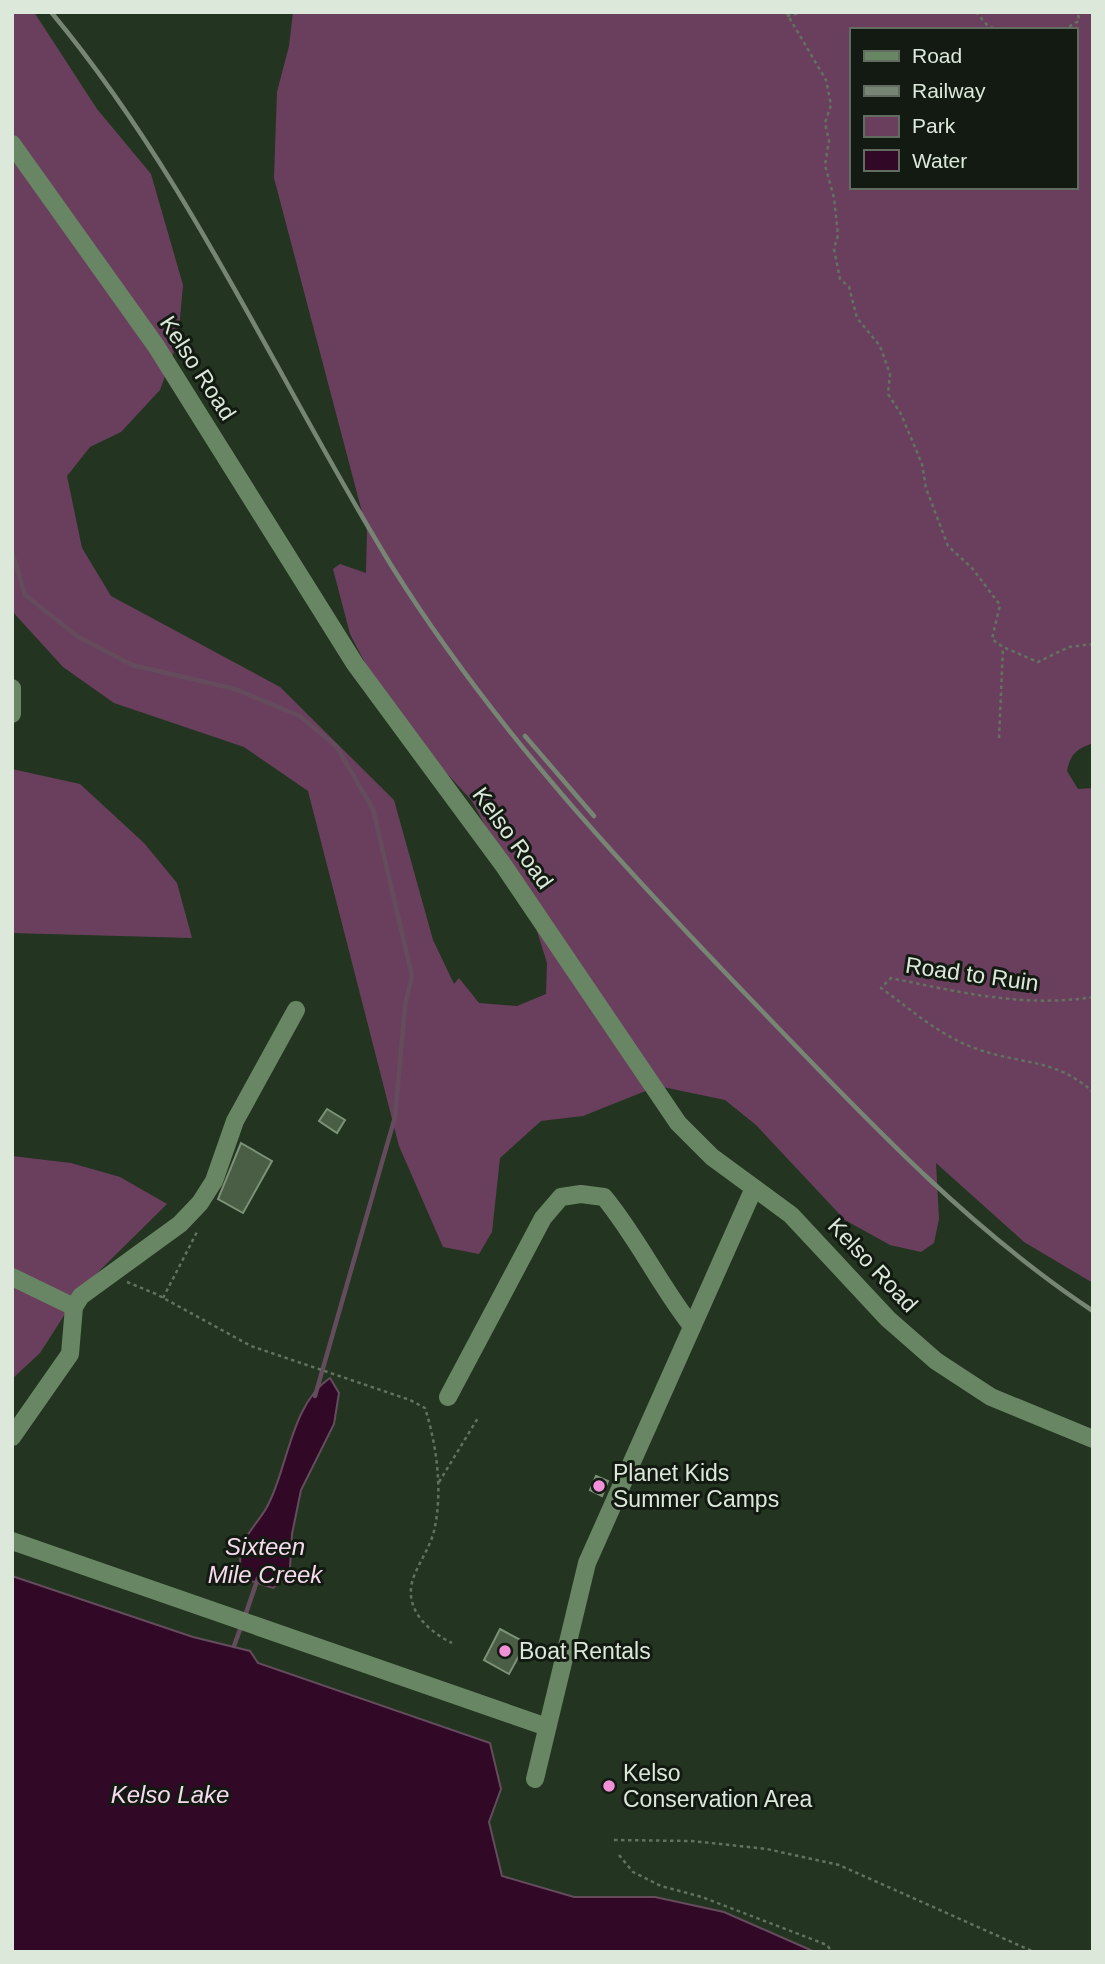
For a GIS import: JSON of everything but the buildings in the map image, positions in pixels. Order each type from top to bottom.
[{"type":"street","name":"Kelso Road","points":[[12,144],[156,346],[355,664],[504,866],[678,1123],[712,1157],[791,1215],[888,1320],[961,1380],[991,1397],[1093,1440]]},
{"type":"street","points":[[12,688],[12,714]]},
{"type":"street","points":[[12,1437],[70,1354],[74,1307],[82,1296],[180,1224],[200,1203],[214,1181],[235,1121],[296,1010]]},
{"type":"street","points":[[535,1779],[587,1563],[754,1188]]},
{"type":"street","points":[[448,1397],[543,1218],[561,1197],[581,1194],[604,1197],[626,1224],[662,1286],[691,1325]]},
{"type":"street","points":[[12,1277],[74,1307]]},
{"type":"street","points":[[12,1541],[547,1727]]},
{"type":"path","points":[[805,12],[786,14],[826,80],[831,106],[825,123],[829,141],[825,165],[834,198],[838,235],[834,249],[839,279],[849,287],[857,317],[880,345],[890,374],[888,394],[901,414],[922,464],[926,488],[948,546],[972,568],[1000,605],[992,639],[1003,647],[1038,662],[1069,647],[1093,644]]},
{"type":"path","points":[[976,12],[993,28]]},
{"type":"path","points":[[1067,28],[1079,21],[1079,12]]},
{"type":"path","points":[[999,738],[1003,647]]},
{"type":"path","name":"Road to Ruin","points":[[1093,997],[1056,1002],[992,998],[891,978],[881,988],[945,1035],[977,1049],[1049,1064],[1080,1081],[1093,1092]]},
{"type":"path","points":[[163,1298],[197,1231]]},
{"type":"path","points":[[110,1275],[163,1298],[251,1346],[410,1400],[425,1408],[439,1482],[434,1532],[413,1577],[410,1594],[419,1619],[436,1635],[452,1643]]},
{"type":"path","points":[[439,1482],[478,1418]]},
{"type":"path","points":[[614,1840],[692,1841],[767,1849],[839,1866],[1034,1952]]},
{"type":"path","points":[[619,1855],[633,1872],[661,1886],[739,1911],[827,1945],[832,1952]]},
{"type":"green space","points":[[12,12],[34,12],[97,109],[151,174],[183,285],[178,340],[160,390],[121,432],[90,447],[67,476],[82,548],[111,596],[280,687],[394,800],[433,940],[454,984],[459,978],[479,1003],[517,1006],[546,994],[547,963],[531,912],[472,801],[390,711],[350,634],[333,569],[340,564],[366,573],[367,531],[274,178],[277,92],[289,46],[293,12],[1093,12],[1093,743],[1075,753],[1067,771],[1078,789],[1093,788],[1093,1283],[1024,1242],[936,1163],[939,1219],[934,1243],[921,1252],[890,1245],[845,1220],[756,1125],[725,1100],[658,1086],[583,1116],[541,1121],[500,1158],[492,1232],[479,1254],[443,1247],[399,1146],[308,791],[244,747],[114,703],[63,667],[12,611]]},
{"type":"green space","points":[[12,769],[80,784],[144,843],[177,883],[192,938],[12,933]]},
{"type":"green space","points":[[12,1156],[71,1163],[120,1177],[167,1204],[81,1289],[40,1353],[12,1379]]},
{"type":"water","name":"Sixteen Mile Creek","points":[[330,1378],[339,1393],[334,1424],[301,1490],[292,1534],[290,1568],[285,1578],[273,1588],[242,1578],[240,1558],[244,1541],[275,1490],[292,1437],[307,1403],[317,1389]]},
{"type":"water","name":"Kelso Lake","points":[[12,1576],[193,1637],[250,1651],[258,1663],[490,1743],[501,1789],[489,1822],[502,1876],[574,1897],[655,1897],[724,1912],[815,1952],[12,1952]]},
{"type":"waterway","points":[[12,551],[25,595],[77,636],[132,665],[235,689],[300,716],[336,746],[373,809],[412,976],[405,1005],[395,1117],[315,1396]]},
{"type":"waterway","points":[[245,1616],[258,1578]]},
{"type":"waterway","points":[[234,1646],[242,1624]]},
{"type":"railway","points":[[51,12],[101,76],[190,212],[391,565],[431,626],[518,742],[662,906],[879,1131],[1003,1245],[1093,1311]]},
{"type":"railway","points":[[525,736],[594,816]]},
{"type":"place","name":"Planet Kids Summer Camps","points":[[599,1486]]},
{"type":"place","name":"Boat Rentals","points":[[505,1651]]},
{"type":"place","name":"Kelso Conservation Area","points":[[609,1786]]}]
